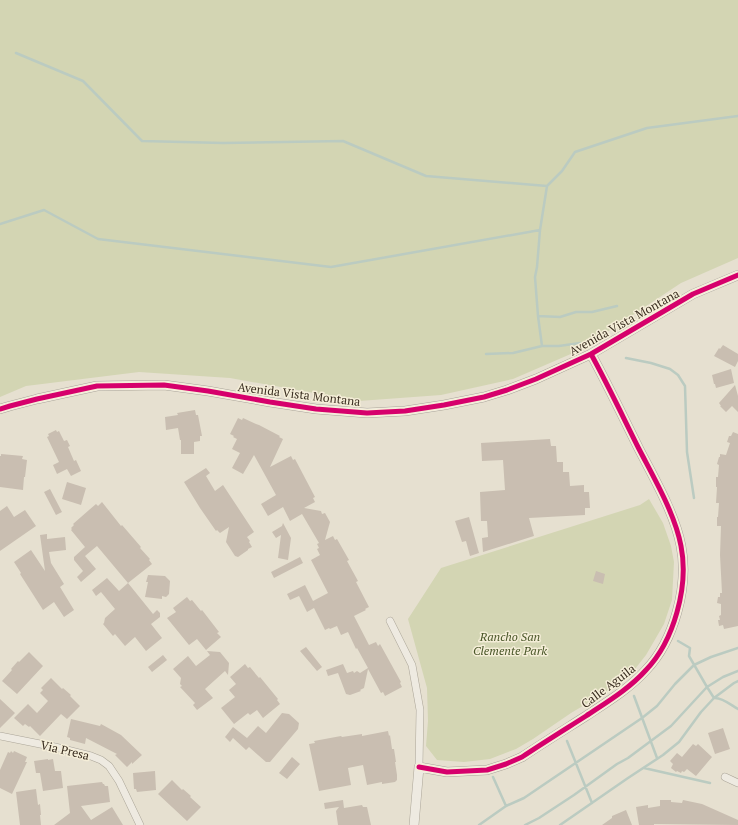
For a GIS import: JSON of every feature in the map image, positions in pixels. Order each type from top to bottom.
[{"type":"street","name":"Avenida Vista Montana","points":[[0,409],[97,386],[164,385],[270,402],[316,408],[367,412],[405,411],[444,405],[492,395],[536,379],[591,354],[694,294],[738,275]]},
{"type":"street","name":"Calle Aguila","points":[[419,767],[447,772],[486,770],[522,757],[617,695],[634,682],[647,670],[659,653],[670,633],[678,612],[682,590],[683,567],[678,534],[664,498],[591,354]]},
{"type":"street","points":[[390,621],[412,665],[420,710],[419,767],[414,825]]},
{"type":"street","name":"Via Presa","points":[[0,736],[55,747],[101,760],[109,766],[119,781],[140,825]]},
{"type":"street","points":[[725,777],[738,783]]},
{"type":"green space","points":[[0,0],[738,0],[738,258],[681,283],[580,350],[513,379],[441,395],[359,401],[230,378],[139,372],[26,386],[0,397]]},
{"type":"green space","name":"Rancho San Clemente Park","points":[[649,499],[663,523],[671,546],[674,562],[672,600],[664,624],[646,655],[635,669],[618,685],[571,713],[516,749],[490,759],[464,762],[437,760],[426,746],[428,721],[427,688],[408,619],[441,568],[640,505]]},
{"type":"building","points":[[723,345],[738,354],[738,361],[735,367],[714,356]]},
{"type":"building","points":[[731,369],[734,383],[716,388],[712,375]]},
{"type":"building","points":[[735,385],[738,396],[738,412],[732,406],[726,412],[719,403]]},
{"type":"building","points":[[195,410],[196,415],[198,415],[202,436],[200,436],[200,441],[194,442],[194,454],[181,454],[181,440],[178,428],[166,430],[165,417]]},
{"type":"building","points":[[238,418],[242,420],[243,418],[259,425],[283,439],[270,467],[291,456],[293,460],[295,459],[315,497],[313,498],[315,502],[304,508],[321,511],[322,514],[325,513],[330,522],[325,540],[333,536],[335,540],[337,539],[349,560],[347,561],[358,581],[356,582],[369,607],[354,616],[369,645],[376,642],[378,646],[380,644],[401,682],[402,687],[385,696],[383,692],[381,693],[368,669],[364,688],[360,690],[361,691],[350,695],[346,694],[338,673],[328,676],[326,670],[343,664],[347,673],[353,671],[354,673],[357,671],[360,673],[368,668],[357,648],[356,649],[348,632],[341,635],[337,626],[325,630],[314,608],[307,612],[299,596],[290,600],[287,594],[305,585],[313,601],[328,593],[311,560],[320,555],[317,549],[319,548],[317,544],[319,543],[302,514],[290,521],[283,507],[268,516],[261,504],[276,495],[254,455],[243,474],[232,468],[240,453],[232,449],[237,439],[230,434]]},
{"type":"building","points":[[56,430],[57,432],[59,431],[64,441],[67,440],[70,446],[68,447],[74,461],[76,460],[81,471],[71,476],[67,469],[57,474],[53,465],[59,462],[47,437],[49,436],[48,434]]},
{"type":"building","points":[[733,432],[738,434],[738,626],[724,629],[723,625],[719,626],[718,620],[720,620],[719,616],[721,615],[721,604],[717,603],[720,593],[722,593],[720,555],[721,526],[717,526],[719,503],[716,503],[716,477],[718,477],[719,465],[717,464],[720,454],[726,455],[730,443],[727,442],[729,436],[731,436]]},
{"type":"building","points":[[550,439],[551,446],[556,446],[557,462],[563,462],[563,472],[569,472],[570,486],[584,485],[584,492],[589,492],[590,508],[585,508],[585,515],[529,518],[534,536],[483,552],[482,538],[488,537],[487,521],[481,521],[480,492],[505,490],[503,460],[482,461],[481,443]]},
{"type":"building","points":[[1,454],[23,456],[22,459],[27,460],[23,490],[0,487]]},
{"type":"building","points":[[206,468],[210,473],[206,476],[215,491],[223,485],[254,532],[247,537],[252,547],[238,557],[235,556],[226,542],[229,527],[220,533],[217,530],[216,531],[184,482]]},
{"type":"building","points":[[67,482],[86,488],[81,505],[62,499]]},
{"type":"building","points":[[50,489],[62,512],[56,515],[44,492]]},
{"type":"building","points":[[102,502],[121,526],[122,525],[141,547],[140,548],[150,559],[149,560],[152,564],[128,583],[97,546],[85,556],[96,569],[81,582],[77,577],[83,571],[74,560],[74,557],[85,547],[71,528],[74,525],[73,524],[96,504],[98,506]]},
{"type":"building","points":[[7,506],[14,517],[25,510],[36,526],[0,551],[0,511]]},
{"type":"building","points":[[469,517],[479,553],[470,556],[466,541],[462,542],[455,521]]},
{"type":"building","points":[[283,523],[291,538],[288,560],[278,558],[281,535],[276,538],[272,532],[282,526]]},
{"type":"building","points":[[47,534],[47,539],[65,537],[66,550],[49,552],[51,563],[64,584],[60,587],[74,610],[64,617],[54,602],[43,610],[14,562],[31,550],[45,571],[40,535]]},
{"type":"building","points":[[300,557],[303,563],[274,578],[271,572]]},
{"type":"building","points":[[596,571],[605,574],[603,584],[593,581]]},
{"type":"building","points":[[148,575],[165,576],[170,581],[169,594],[166,597],[162,596],[162,599],[145,597]]},
{"type":"building","points":[[107,578],[119,591],[128,583],[153,614],[157,610],[160,613],[160,617],[151,624],[162,638],[146,651],[135,637],[125,646],[115,634],[113,636],[103,624],[105,618],[115,609],[101,592],[96,596],[92,590]]},
{"type":"building","points":[[187,597],[190,601],[192,600],[201,611],[202,610],[219,632],[217,633],[221,637],[206,650],[197,639],[189,645],[167,618],[176,612],[173,608]]},
{"type":"building","points":[[306,647],[322,667],[317,671],[300,651]]},
{"type":"building","points":[[207,651],[220,652],[229,663],[228,675],[225,671],[205,689],[213,698],[197,710],[193,705],[195,703],[180,687],[182,686],[180,684],[181,678],[173,669],[188,656],[196,666],[210,655]]},
{"type":"building","points":[[29,652],[43,666],[17,694],[2,681],[18,661],[19,662]]},
{"type":"building","points":[[163,655],[167,660],[152,672],[148,667]]},
{"type":"building","points":[[245,664],[248,668],[250,667],[259,678],[260,677],[278,699],[277,700],[280,704],[263,718],[257,710],[250,715],[248,713],[234,724],[221,708],[235,697],[229,690],[236,684],[230,677]]},
{"type":"building","points":[[51,678],[62,689],[63,688],[71,695],[70,696],[80,706],[67,719],[61,714],[40,736],[30,726],[29,727],[25,724],[23,726],[14,718],[28,704],[37,713],[48,701],[40,693],[43,690],[41,688]]},
{"type":"building","points":[[0,699],[15,713],[0,728]]},
{"type":"building","points":[[282,713],[289,714],[299,723],[298,729],[270,762],[266,762],[249,747],[246,750],[233,738],[230,742],[225,737],[233,727],[247,738],[258,726],[266,733]]},
{"type":"building","points":[[71,719],[100,726],[101,724],[121,735],[142,755],[127,767],[115,755],[117,754],[86,738],[85,744],[70,740],[70,738],[67,737]]},
{"type":"building","points":[[723,728],[730,749],[715,754],[708,733]]},
{"type":"building","points":[[388,731],[392,749],[394,749],[396,762],[397,780],[395,782],[382,784],[382,782],[367,785],[363,765],[348,768],[351,785],[319,791],[309,744],[315,743],[314,741],[341,736],[362,734],[362,736]]},
{"type":"building","points":[[693,744],[696,746],[698,744],[712,757],[696,776],[687,769],[681,773],[676,772],[671,768],[673,764],[670,761],[677,753],[682,757]]},
{"type":"building","points":[[11,751],[27,757],[25,762],[27,762],[12,794],[0,788],[0,770],[8,752],[10,753]]},
{"type":"building","points":[[292,757],[300,764],[287,779],[279,773]]},
{"type":"building","points":[[53,759],[55,771],[61,771],[63,788],[43,791],[40,773],[36,773],[34,761]]},
{"type":"building","points":[[155,771],[156,790],[137,792],[136,789],[134,789],[133,773]]},
{"type":"building","points":[[172,780],[182,790],[183,789],[191,796],[190,797],[201,807],[187,821],[158,794]]},
{"type":"building","points":[[102,782],[105,786],[108,786],[110,802],[81,806],[91,820],[112,807],[123,825],[54,825],[70,813],[67,786]]},
{"type":"building","points":[[36,789],[38,805],[40,804],[41,825],[20,825],[16,792]]},
{"type":"building","points":[[343,800],[344,808],[362,805],[363,807],[367,807],[371,825],[338,825],[336,811],[339,807],[325,809],[324,803]]},
{"type":"building","points":[[660,800],[671,800],[671,802],[682,803],[683,800],[702,804],[738,820],[738,825],[639,825],[636,807],[648,805],[648,808],[660,806]]},
{"type":"building","points":[[626,810],[632,825],[602,825],[612,818],[612,816]]},
{"type":"waterway","points":[[16,53],[83,81],[142,141],[223,143],[343,141],[426,176],[547,186]]},
{"type":"waterway","points":[[542,346],[535,277],[547,186],[562,171],[575,152],[647,128],[738,116]]},
{"type":"waterway","points":[[0,224],[44,210],[98,239],[331,267],[540,230]]},
{"type":"waterway","points":[[538,316],[560,317],[576,312],[592,312],[617,306]]},
{"type":"waterway","points":[[486,354],[513,353],[542,346],[559,346],[580,343]]},
{"type":"waterway","points":[[626,358],[651,363],[670,369],[678,375],[685,386],[687,452],[694,498]]},
{"type":"waterway","points":[[678,641],[690,648],[689,656],[714,698]]},
{"type":"waterway","points":[[479,825],[506,806],[524,798],[642,718],[657,706],[675,684],[694,665],[711,657],[738,648]]},
{"type":"waterway","points":[[525,825],[539,818],[628,758],[671,726],[707,687],[723,677],[738,671]]},
{"type":"waterway","points":[[560,825],[663,755],[679,742],[701,712],[714,698],[738,681]]},
{"type":"waterway","points":[[634,696],[657,758]]},
{"type":"waterway","points":[[715,698],[724,700],[738,709]]},
{"type":"waterway","points":[[567,741],[592,803]]},
{"type":"waterway","points":[[644,768],[710,783]]},
{"type":"waterway","points":[[493,777],[506,806]]},
{"type":"cycle path","points":[[0,409],[97,386],[164,385],[316,409],[367,413],[405,411],[444,405],[484,397],[536,379],[591,354],[693,294],[738,275]]},
{"type":"cycle path","points":[[419,767],[447,772],[487,770],[522,757],[602,706],[618,695],[639,677],[656,658],[671,629],[677,612],[683,578],[683,562],[678,534],[663,496],[591,354]]}]
